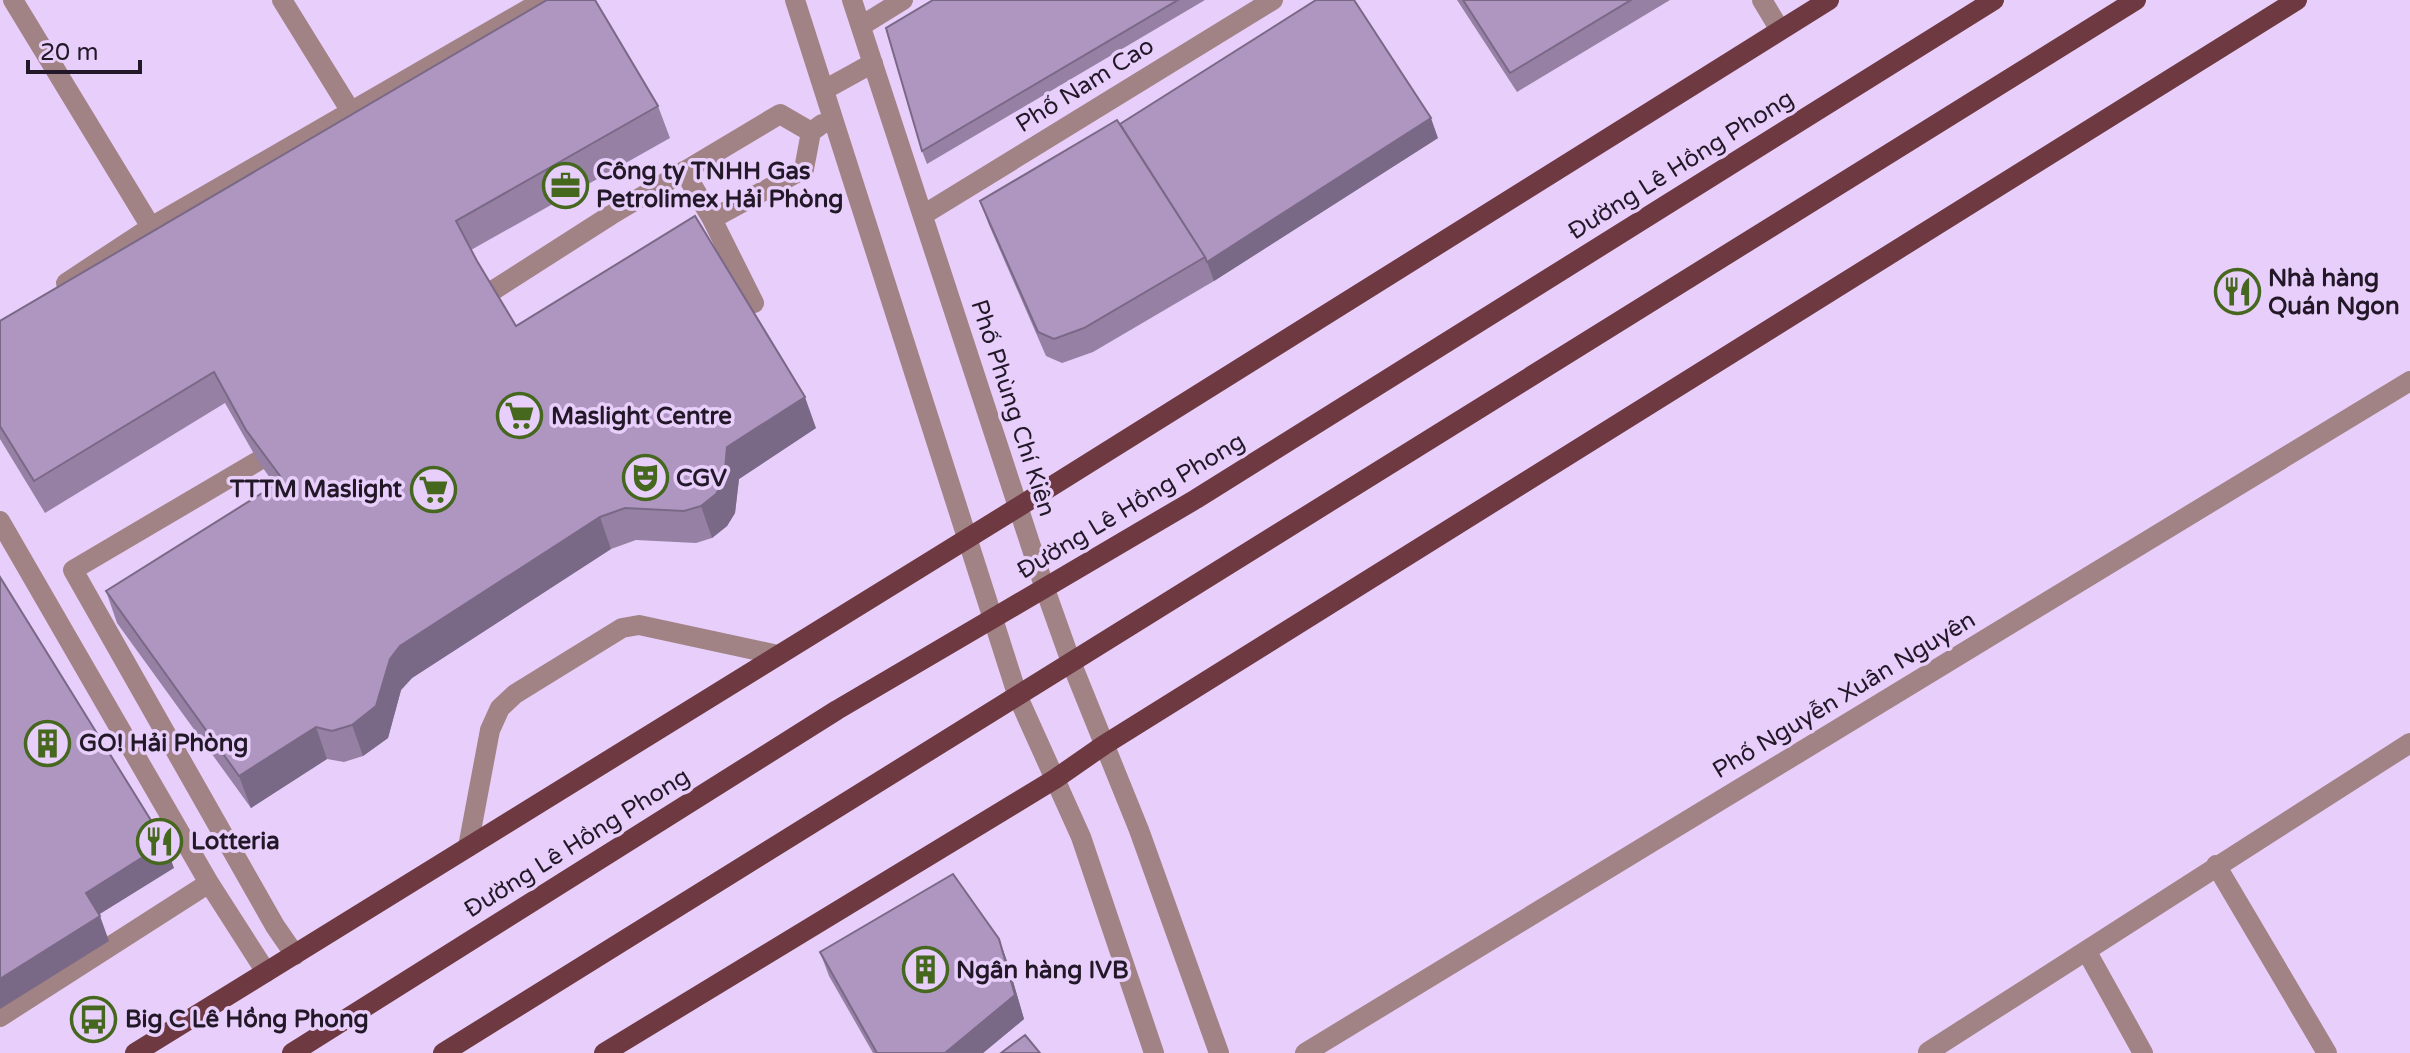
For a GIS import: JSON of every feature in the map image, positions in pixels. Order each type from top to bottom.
[{"type":"main road","points":[[135,1053],[1020,506],[1829,0]]},
{"type":"main road","name":"Đường Lê Hồng Phong","points":[[292,1053],[837,710],[1196,499],[1994,0]]},
{"type":"main road","points":[[443,1053],[2136,0]]},
{"type":"main road","points":[[604,1053],[1055,779],[1104,745],[2297,0]]},
{"type":"street","points":[[13,0],[151,227]]},
{"type":"street","points":[[282,0],[350,110]]},
{"type":"street","points":[[53,293],[151,227],[544,0]]},
{"type":"street","points":[[795,0],[1018,697],[1081,837],[1154,1053]]},
{"type":"street","name":"Phố Phùng Chí Kiên","points":[[852,0],[1045,589],[1139,830],[1219,1053]]},
{"type":"street","points":[[861,26],[903,0]]},
{"type":"street","points":[[1762,0],[1780,30]]},
{"type":"street","name":"Phố Nam Cao","points":[[923,215],[1271,1]]},
{"type":"street","points":[[824,90],[873,63]]},
{"type":"street","points":[[489,293],[780,114],[811,132]]},
{"type":"street","points":[[712,219],[804,169],[811,132],[832,117]]},
{"type":"street","points":[[684,171],[754,303]]},
{"type":"street","name":"Phố Nguyễn Xuân Nguyên","points":[[1305,1053],[2410,381]]},
{"type":"street","points":[[258,461],[73,570],[275,926],[295,955]]},
{"type":"street","points":[[3,531],[209,883],[266,972]]},
{"type":"street","points":[[468,847],[490,730],[500,708],[515,694],[622,628],[639,625],[778,655]]},
{"type":"street","points":[[1927,1053],[2410,743]]},
{"type":"street","points":[[2216,865],[2327,1053]]},
{"type":"street","points":[[0,1017],[209,883]]},
{"type":"street","points":[[2087,952],[2143,1053]]},
{"type":"building","name":"Maslight Centre","points":[[547,0],[595,0],[658,106],[456,221],[516,326],[695,216],[805,397],[727,447],[724,481],[716,494],[701,506],[684,511],[625,508],[600,517],[400,646],[390,659],[376,706],[352,725],[332,731],[316,727],[239,776],[106,591],[283,480],[246,430],[214,372],[34,481],[0,426],[0,321]]},
{"type":"building","points":[[933,0],[1178,0],[922,151],[886,28]]},
{"type":"building","points":[[1316,0],[1354,0],[1431,118],[1207,262],[1120,124]]},
{"type":"building","points":[[1463,0],[1631,0],[1510,73]]},
{"type":"building","points":[[1117,120],[1205,257],[1084,328],[1054,339],[1038,332],[980,201]]},
{"type":"building","name":"GO! Hải Phòng","points":[[0,577],[165,843],[86,893],[100,916],[0,979]]},
{"type":"building","name":"Ngân hàng IVB","points":[[953,874],[999,939],[1015,995],[945,1053],[877,1053],[820,952]]},
{"type":"building","points":[[1025,1035],[1040,1053],[1001,1053]]},
{"type":"place","name":"Công ty TNHH Gas Petrolimex Hải Phòng","points":[[565,185]]},
{"type":"place","name":"Nhà hàng Quán Ngon","points":[[2237,292]]},
{"type":"place","name":"Maslight Centre","points":[[520,416]]},
{"type":"place","name":"CGV","points":[[645,478]]},
{"type":"place","name":"TTTM Maslight","points":[[433,489]]},
{"type":"place","name":"GO! Hải Phòng","points":[[48,743]]},
{"type":"place","name":"Lotteria","points":[[160,841]]},
{"type":"place","name":"Ngân hàng IVB","points":[[925,970]]},
{"type":"place","name":"Big C Lê Hồng Phong","points":[[94,1019]]}]
